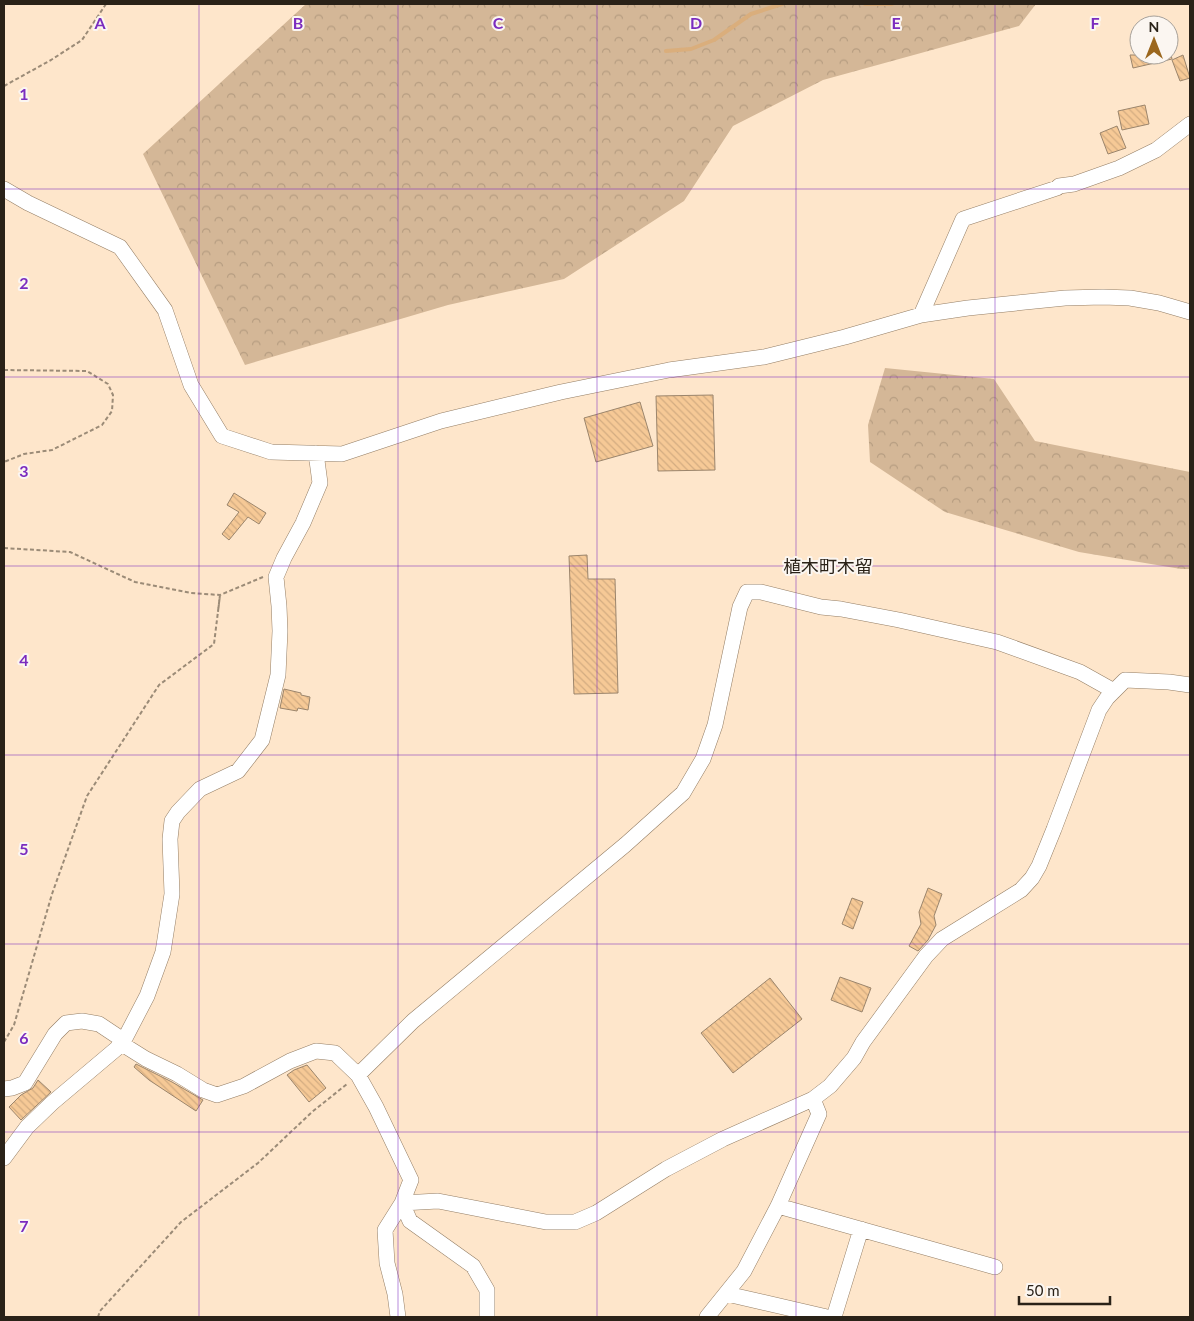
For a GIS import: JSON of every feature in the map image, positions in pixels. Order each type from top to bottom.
[{"type":"street","points":[[921,315],[962,219],[1119,168],[1156,150],[1190,124]]},
{"type":"street","points":[[4,189],[120,247],[165,310],[191,385],[222,436],[271,452],[342,454],[441,421],[669,370],[764,357],[845,337],[921,315],[987,306],[1103,297],[1130,298],[1159,303],[1190,312]]},
{"type":"street","points":[[4,1158],[27,1127],[52,1103],[122,1044],[148,996],[164,952],[172,894],[170,839],[172,821],[200,789],[238,771],[262,740],[278,675],[280,606],[276,577],[303,523],[320,483],[316,453]]},
{"type":"street","points":[[358,1075],[413,1021],[626,845],[683,793],[703,759],[715,725],[740,607],[747,592],[760,592],[821,607],[899,620],[996,642],[1080,672],[1114,691]]},
{"type":"street","points":[[402,1204],[438,1201],[546,1222],[576,1222],[596,1213],[666,1169],[707,1147],[813,1099],[830,1086],[854,1058],[863,1042],[926,956],[942,939],[1020,890],[1032,878],[1054,829],[1099,710],[1114,691],[1125,680],[1190,685]]},
{"type":"street","points":[[4,1089],[25,1083],[55,1034],[66,1023],[82,1021],[99,1024],[117,1036],[122,1044],[146,1059],[177,1074],[203,1090],[217,1095],[244,1086],[290,1061],[316,1051],[334,1052],[358,1075],[376,1107],[411,1180],[402,1204],[385,1230],[387,1263],[395,1294],[398,1317]]},
{"type":"street","points":[[708,1317],[744,1271],[778,1206],[819,1114],[813,1099]]},
{"type":"street","points":[[402,1204],[410,1221],[473,1266],[487,1290],[487,1317]]},
{"type":"street","points":[[778,1206],[995,1267]]},
{"type":"street","points":[[834,1317],[861,1229]]},
{"type":"street","points":[[722,1317],[727,1294]]},
{"type":"street","points":[[727,1294],[827,1317]]},
{"type":"path","points":[[4,86],[82,40],[106,4]]},
{"type":"path","points":[[4,370],[87,371],[108,384],[114,395],[112,411],[102,425],[52,450],[24,454],[4,462]]},
{"type":"path","points":[[4,548],[70,552],[135,582],[191,593],[220,595],[263,577],[276,577]]},
{"type":"path","points":[[218,612],[220,595]]},
{"type":"path","points":[[4,1042],[14,1025],[52,894],[88,796],[159,685],[214,644],[220,595]]},
{"type":"path","points":[[98,1317],[100,1311],[181,1222],[258,1163],[312,1112],[358,1075]]},
{"type":"green space","points":[[306,4],[1036,4],[1019,26],[823,80],[733,126],[684,201],[564,279],[448,305],[245,365],[143,154]]},
{"type":"green space","points":[[885,368],[994,379],[1035,441],[1190,472],[1190,569],[1079,552],[945,512],[870,462],[868,425]]},
{"type":"building","points":[[1183,55],[1190,78],[1180,81],[1174,65],[1179,65],[1179,57]]},
{"type":"building","points":[[1132,65],[1146,65],[1133,68]]},
{"type":"building","points":[[1145,105],[1149,124],[1122,130],[1118,111]]},
{"type":"building","points":[[1117,126],[1126,148],[1108,154],[1100,133]]},
{"type":"building","points":[[713,395],[715,470],[658,471],[656,396]]},
{"type":"building","points":[[640,402],[653,446],[596,462],[584,418]]},
{"type":"building","points":[[234,493],[266,513],[259,524],[248,517],[229,540],[222,534],[239,512],[227,505]]},
{"type":"building","points":[[587,555],[588,579],[615,579],[618,693],[574,694],[569,556]]},
{"type":"building","points":[[284,689],[310,697],[308,710],[298,708],[297,711],[280,708]]},
{"type":"building","points":[[928,888],[942,894],[934,916],[936,925],[928,940],[918,951],[909,946],[921,924],[919,912]]},
{"type":"building","points":[[852,898],[863,902],[853,929],[842,924]]},
{"type":"building","points":[[840,977],[871,988],[862,1012],[831,1000]]},
{"type":"building","points":[[770,978],[802,1019],[733,1073],[701,1033]]},
{"type":"building","points":[[136,1064],[203,1100],[196,1111],[149,1080],[134,1067]]},
{"type":"building","points":[[307,1065],[326,1088],[309,1102],[287,1075]]},
{"type":"building","points":[[38,1080],[51,1092],[21,1120],[9,1107],[21,1095],[33,1088]]},
{"type":"waterway","points":[[666,51],[691,49],[714,40],[751,14],[782,4]]},
{"type":"waterway","points":[[865,4],[892,4]]},
{"type":"district","name":"植木町木留","points":[[828,567]]}]
